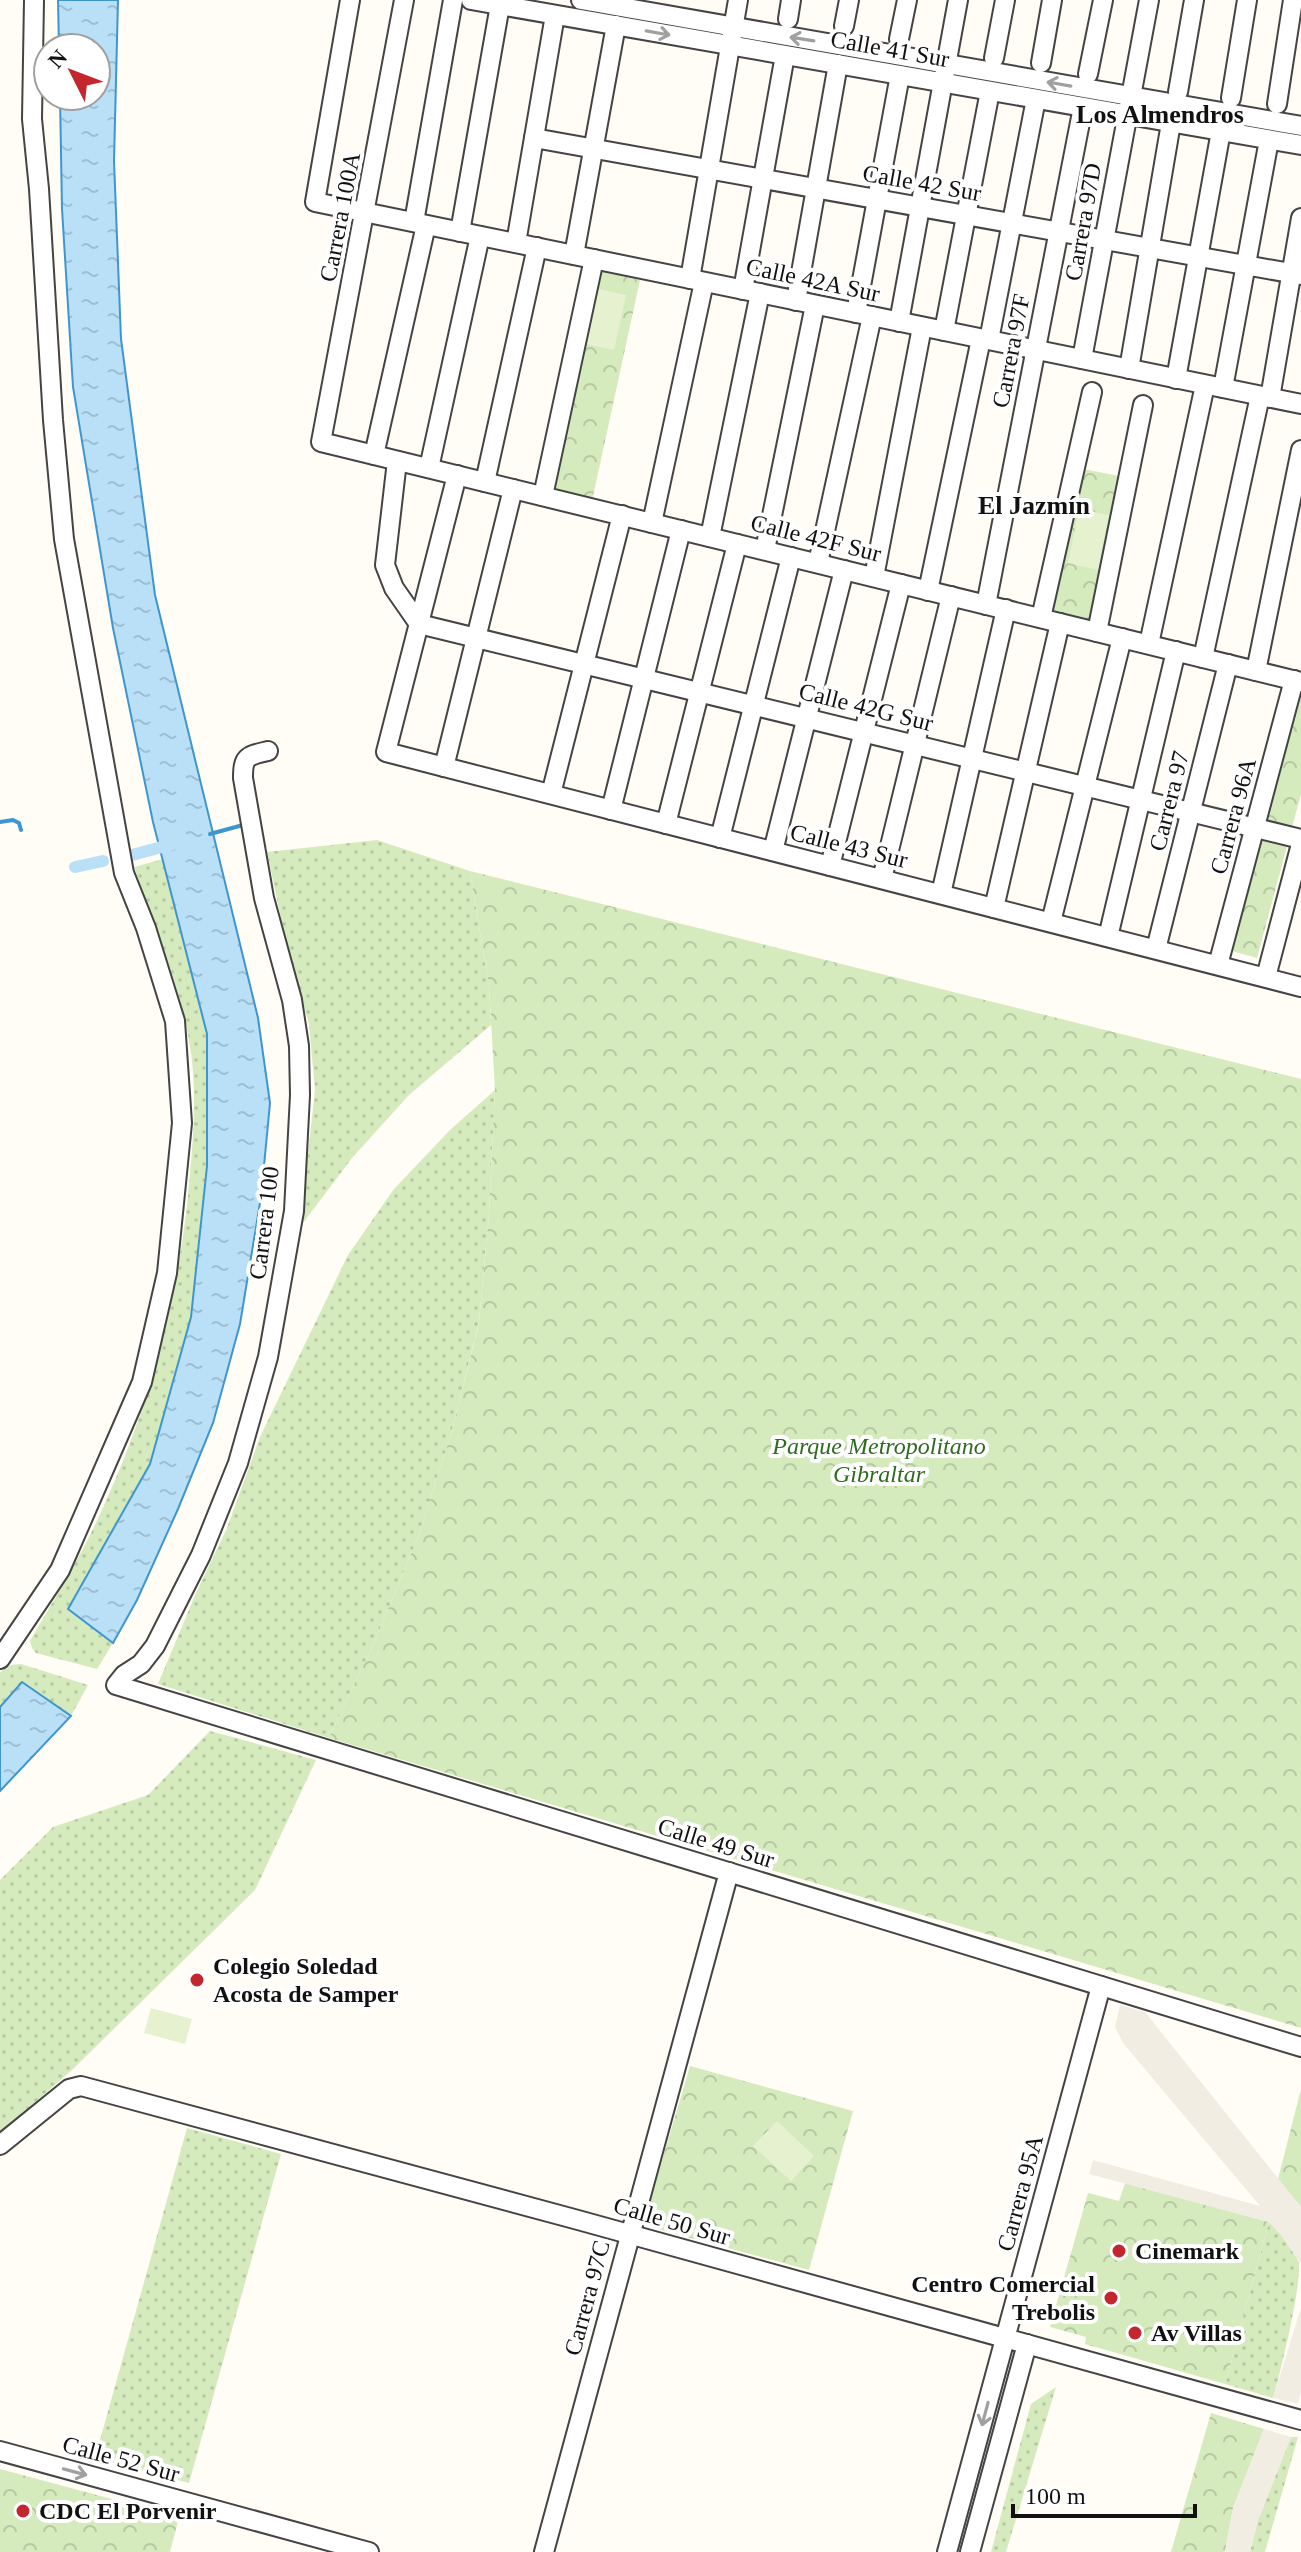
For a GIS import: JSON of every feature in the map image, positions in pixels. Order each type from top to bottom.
[{"type":"street","points":[[0,1659],[60,1570],[142,1382],[167,1273],[182,1123],[175,1021],[146,928],[124,873],[64,539],[32,119],[34,0]]},
{"type":"street","name":"Calle 42A Sur","points":[[350,0],[315,202],[1301,404]]},
{"type":"street","name":"Carrera 100A","points":[[321,442],[404,0]]},
{"type":"street","points":[[374,455],[420,224],[453,0]]},
{"type":"street","name":"Calle 41 Sur","points":[[471,0],[616,25],[732,36],[785,55],[900,75],[945,73],[990,91],[1083,107],[1129,106],[1171,123],[1301,145]]},
{"type":"street","name":"Calle 41 Sur","points":[[581,0],[732,36],[1129,106],[1301,126]]},
{"type":"street","points":[[652,523],[697,280],[709,169],[738,0]]},
{"type":"street","points":[[844,26],[849,0]]},
{"type":"street","points":[[899,39],[907,0]]},
{"type":"street","points":[[899,322],[958,0]]},
{"type":"street","points":[[994,58],[1005,0]]},
{"type":"street","points":[[1041,63],[1052,0]]},
{"type":"street","points":[[1088,74],[1103,0]]},
{"type":"street","name":"Carrera 97D","points":[[1082,359],[1149,0]]},
{"type":"street","points":[[1178,92],[1194,0]]},
{"type":"street","points":[[1231,98],[1247,0]]},
{"type":"street","points":[[1277,104],[1293,0]]},
{"type":"street","points":[[460,232],[500,5]]},
{"type":"street","points":[[516,243],[555,15]]},
{"type":"street","points":[[574,255],[616,25]]},
{"type":"street","points":[[710,537],[751,292],[763,179],[785,55]]},
{"type":"street","points":[[796,301],[838,64]]},
{"type":"street","points":[[818,563],[864,314],[876,200],[900,75]]},
{"type":"street","points":[[944,331],[990,91]]},
{"type":"street","points":[[928,591],[1036,99]]},
{"type":"street","name":"Carrera 97F","points":[[986,605],[1083,107]]},
{"type":"street","points":[[1129,369],[1171,123]]},
{"type":"street","points":[[1176,379],[1221,131]]},
{"type":"street","name":"Calle 42 Sur","points":[[534,138],[1296,274]]},
{"type":"street","points":[[1149,644],[1246,265],[1269,140]]},
{"type":"street","points":[[1203,658],[1296,274],[1301,218]]},
{"type":"street","points":[[429,468],[480,236]]},
{"type":"street","points":[[485,482],[537,247]]},
{"type":"street","points":[[543,496],[594,259]]},
{"type":"street","points":[[765,550],[815,305]]},
{"type":"street","points":[[874,577],[922,327]]},
{"type":"street","points":[[994,908],[1026,771],[1092,392]]},
{"type":"street","points":[[1097,632],[1143,405]]},
{"type":"street","name":"Calle 42F Sur","points":[[321,442],[1298,681]]},
{"type":"street","points":[[1256,671],[1301,450]]},
{"type":"street","points":[[397,461],[385,565],[394,588],[419,624]]},
{"type":"street","points":[[419,624],[457,475]]},
{"type":"street","points":[[444,767],[513,489]]},
{"type":"street","points":[[551,794],[622,515]]},
{"type":"street","points":[[611,810],[681,530]]},
{"type":"street","points":[[666,824],[737,544]]},
{"type":"street","points":[[720,838],[791,557]]},
{"type":"street","points":[[773,851],[844,570]]},
{"type":"street","points":[[830,866],[901,584]]},
{"type":"street","points":[[882,879],[951,596]]},
{"type":"street","points":[[941,894],[1006,609]]},
{"type":"street","name":"Calle 42G Sur","points":[[419,624],[864,731],[1301,841]]},
{"type":"street","name":"Calle 43 Sur","points":[[419,624],[386,752],[1301,987]]},
{"type":"street","points":[[1051,922],[1122,638]]},
{"type":"street","points":[[1108,937],[1176,651]]},
{"type":"street","name":"Carrera 97","points":[[1156,949],[1228,664]]},
{"type":"street","name":"Carrera 96A","points":[[1218,965],[1298,681]]},
{"type":"street","name":"Carrera 100","points":[[116,1685],[124,1675],[141,1664],[155,1646],[201,1555],[238,1463],[268,1357],[294,1211],[300,1095],[299,1046],[292,1000],[264,898],[243,778],[243,764],[249,755],[268,751]]},
{"type":"street","points":[[1266,977],[1301,841]]},
{"type":"street","name":"Calle 49 Sur","points":[[116,1685],[1301,2047]]},
{"type":"street","name":"Carrera 97C","points":[[544,2552],[729,1872]]},
{"type":"street","name":"Carrera 95A","points":[[947,2552],[1101,1986]]},
{"type":"street","name":"Calle 50 Sur","points":[[0,2145],[69,2089],[81,2086],[1301,2420]]},
{"type":"street","points":[[970,2552],[1027,2344]]},
{"type":"street","name":"Calle 52 Sur","points":[[0,2451],[369,2552]]},
{"type":"green space","points":[[596,270],[640,280],[592,501],[547,491]]},
{"type":"green space","points":[[598,289],[626,295],[614,350],[587,344]]},
{"type":"green space","points":[[1083,469],[1119,476],[1088,623],[1052,615]]},
{"type":"green space","points":[[1079,509],[1109,515],[1098,570],[1068,563]]},
{"type":"green space","points":[[1301,691],[1301,794],[1257,958],[1232,951]]},
{"type":"green space","points":[[377,840],[470,871],[489,987],[491,1025],[409,1095],[352,1158],[300,1227],[315,1090],[309,1024],[287,947],[267,852]]},
{"type":"green space","points":[[163,859],[207,1034],[207,1166],[191,1317],[150,1464],[68,1609],[113,1643],[97,1669],[36,1653],[30,1641],[90,1535],[128,1448],[157,1359],[178,1267],[193,1141],[192,1057],[179,996],[134,867]]},
{"type":"green space","name":"Parque Metropolitano Gibraltar","points":[[470,871],[1301,1079],[1301,2028],[329,1738],[376,1638],[418,1537],[451,1434],[479,1323],[489,1213],[495,1090],[489,987]]},
{"type":"green space","points":[[495,1090],[489,1213],[479,1322],[451,1434],[418,1537],[376,1638],[329,1738],[158,1684],[227,1528],[260,1437],[348,1255],[394,1189],[450,1130]]},
{"type":"green space","points":[[21,1664],[88,1685],[71,1716],[22,1682],[0,1706],[0,1672],[11,1665]]},
{"type":"green space","points":[[210,1731],[316,1760],[255,1890],[72,2070],[0,2133],[0,1880],[53,1827],[148,1795]]},
{"type":"green space","points":[[151,2008],[192,2019],[185,2044],[144,2033]]},
{"type":"green space","points":[[690,2066],[853,2111],[809,2270],[643,2225]]},
{"type":"green space","points":[[1301,2089],[1301,2207],[1278,2179]]},
{"type":"green space","points":[[777,2121],[814,2156],[791,2181],[753,2146]]},
{"type":"green space","points":[[187,2128],[281,2154],[189,2483],[95,2458]]},
{"type":"green space","points":[[1125,2183],[1269,2222],[1225,2384],[1085,2344],[1086,2337],[1050,2327],[1088,2193],[1119,2201]]},
{"type":"green space","points":[[1269,2222],[1290,2246],[1299,2263],[1294,2309],[1273,2398],[1225,2384]]},
{"type":"green space","points":[[1056,2387],[1006,2552],[991,2552],[1031,2404]]},
{"type":"green space","points":[[1211,2413],[1264,2429],[1233,2508],[1225,2552],[1171,2552]]},
{"type":"green space","points":[[1291,2437],[1298,2437],[1265,2552],[1250,2552],[1258,2520]]},
{"type":"green space","points":[[0,2469],[179,2517],[170,2552],[0,2552]]},
{"type":"shaded area","points":[[1120,2005],[1145,2012],[1301,2207],[1301,2265],[1269,2222],[1089,2174],[1093,2160],[1260,2206],[1123,2043],[1115,2027]]},
{"type":"shaded area","points":[[1301,2308],[1301,2392],[1298,2404],[1273,2398]]},
{"type":"shaded area","points":[[1264,2429],[1291,2437],[1258,2520],[1250,2552],[1225,2552],[1233,2508]]},
{"type":"water","points":[[58,0],[118,0],[114,161],[121,339],[155,595],[258,1018],[270,1103],[261,1197],[240,1324],[213,1423],[137,1600],[113,1643],[68,1609],[150,1464],[191,1317],[207,1166],[207,1034],[153,822],[113,628],[73,387],[62,209],[60,112],[112,112],[112,32],[59,32]]},
{"type":"water","points":[[22,1682],[71,1716],[0,1791],[0,1707]]},
{"type":"waterway","points":[[0,822],[13,820],[19,823],[21,830]]},
{"type":"waterway","points":[[210,834],[243,825]]},
{"type":"waterway","points":[[132,855],[173,844]]},
{"type":"waterway","points":[[75,867],[103,861]]},
{"type":"place","name":"Colegio Soledad Acosta de Samper","points":[[197,1980]]},
{"type":"place","name":"Cinemark","points":[[1119,2251]]},
{"type":"place","name":"Centro Comercial Trebolis","points":[[1111,2298]]},
{"type":"place","name":"Av Villas","points":[[1135,2333]]},
{"type":"place","name":"CDC El Porvenir","points":[[23,2511]]},
{"type":"district","name":"Los Almendros","points":[[1160,114]]},
{"type":"district","name":"El Jazmín","points":[[1034,505]]}]
